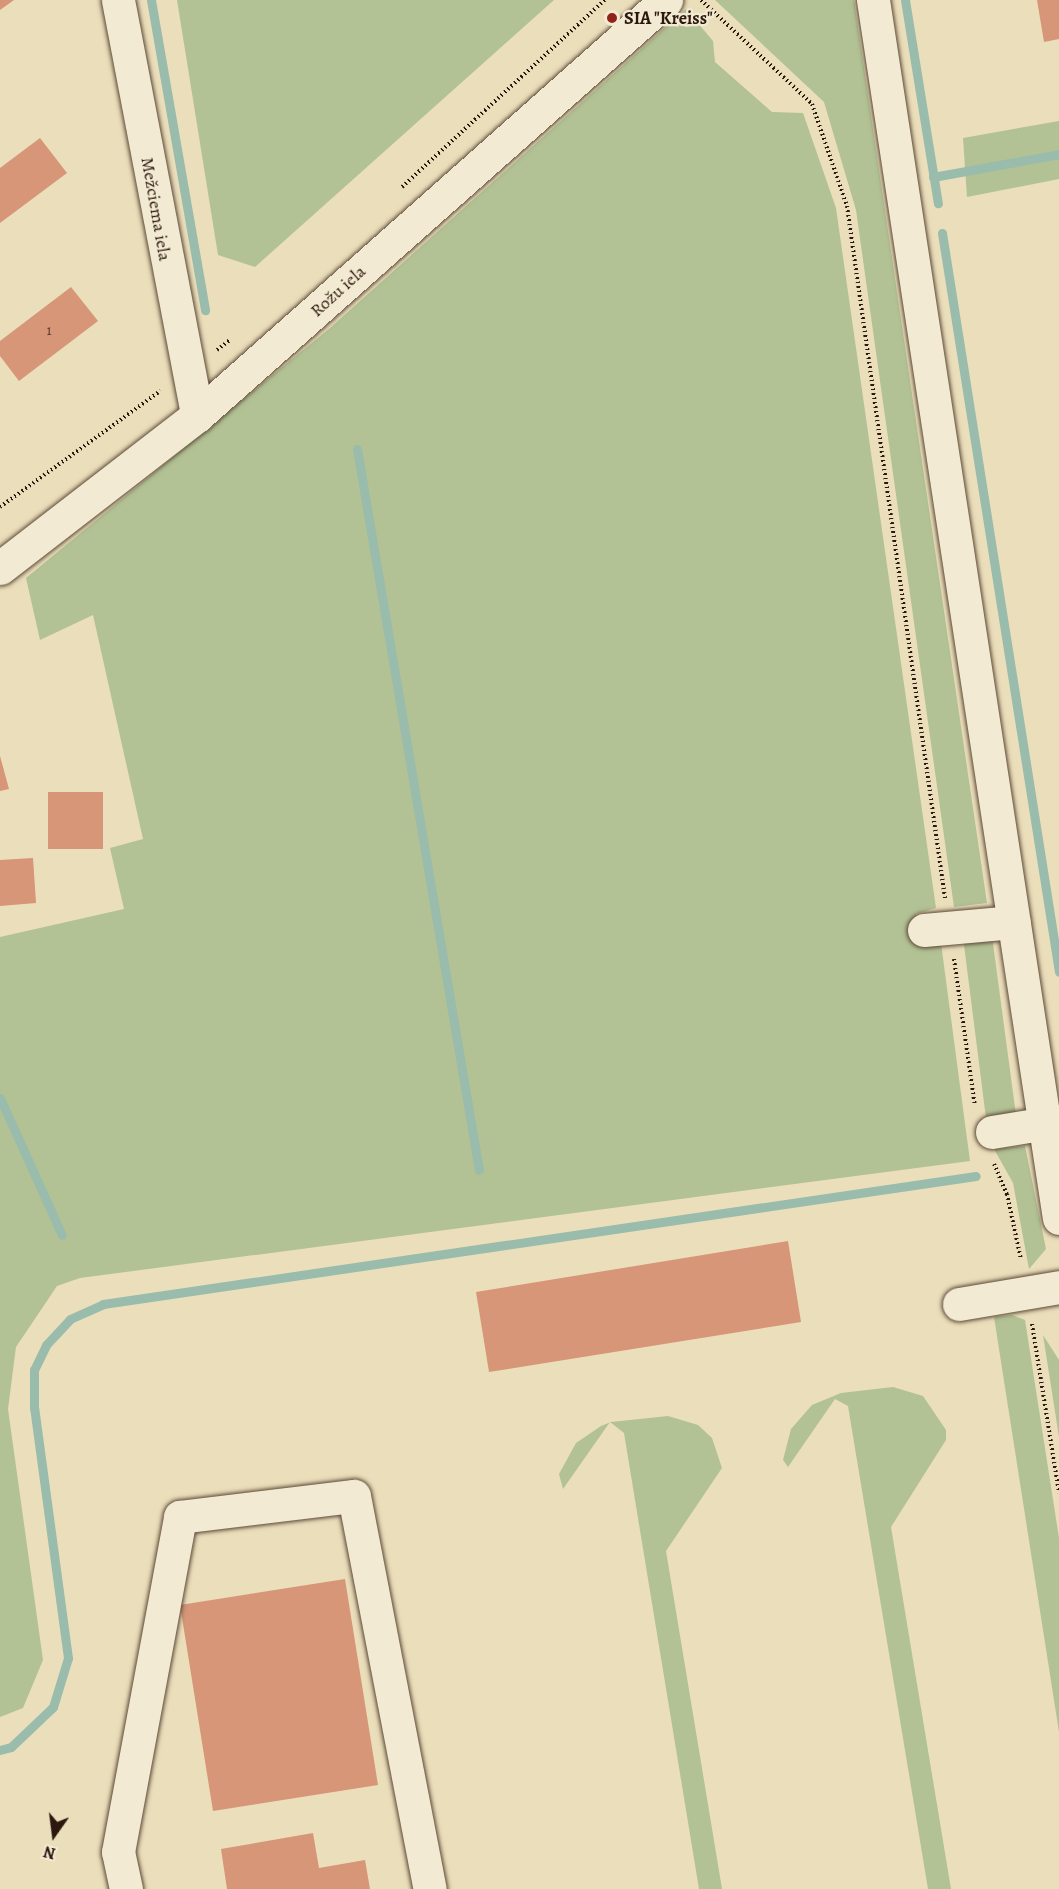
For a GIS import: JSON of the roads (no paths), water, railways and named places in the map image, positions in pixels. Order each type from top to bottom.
[{"type":"street","name":"Mežciema iela","points":[[118,0],[186,373],[197,417]]},
{"type":"street","name":"Rožu iela","points":[[0,568],[197,417],[666,0]]},
{"type":"street","points":[[873,0],[1014,922],[1052,1122],[1059,1218]]},
{"type":"street","points":[[937,929],[1014,922]]},
{"type":"street","points":[[986,1133],[1052,1122]]},
{"type":"street","points":[[959,1304],[1059,1287]]},
{"type":"street","points":[[126,1889],[118,1852],[180,1517],[354,1496],[430,1889]]},
{"type":"waterway","points":[[151,0],[205,310]]},
{"type":"waterway","points":[[905,0],[938,203]]},
{"type":"waterway","points":[[933,177],[1059,154]]},
{"type":"waterway","points":[[942,233],[1059,972]]},
{"type":"waterway","points":[[357,449],[479,1170]]},
{"type":"waterway","points":[[0,1098],[62,1235]]},
{"type":"waterway","points":[[0,1750],[11,1747],[53,1707],[68,1658],[34,1408],[34,1370],[46,1345],[70,1319],[103,1304],[976,1176]]},
{"type":"place","name":"SIA \"Kreiss\"","points":[[612,18]]}]
